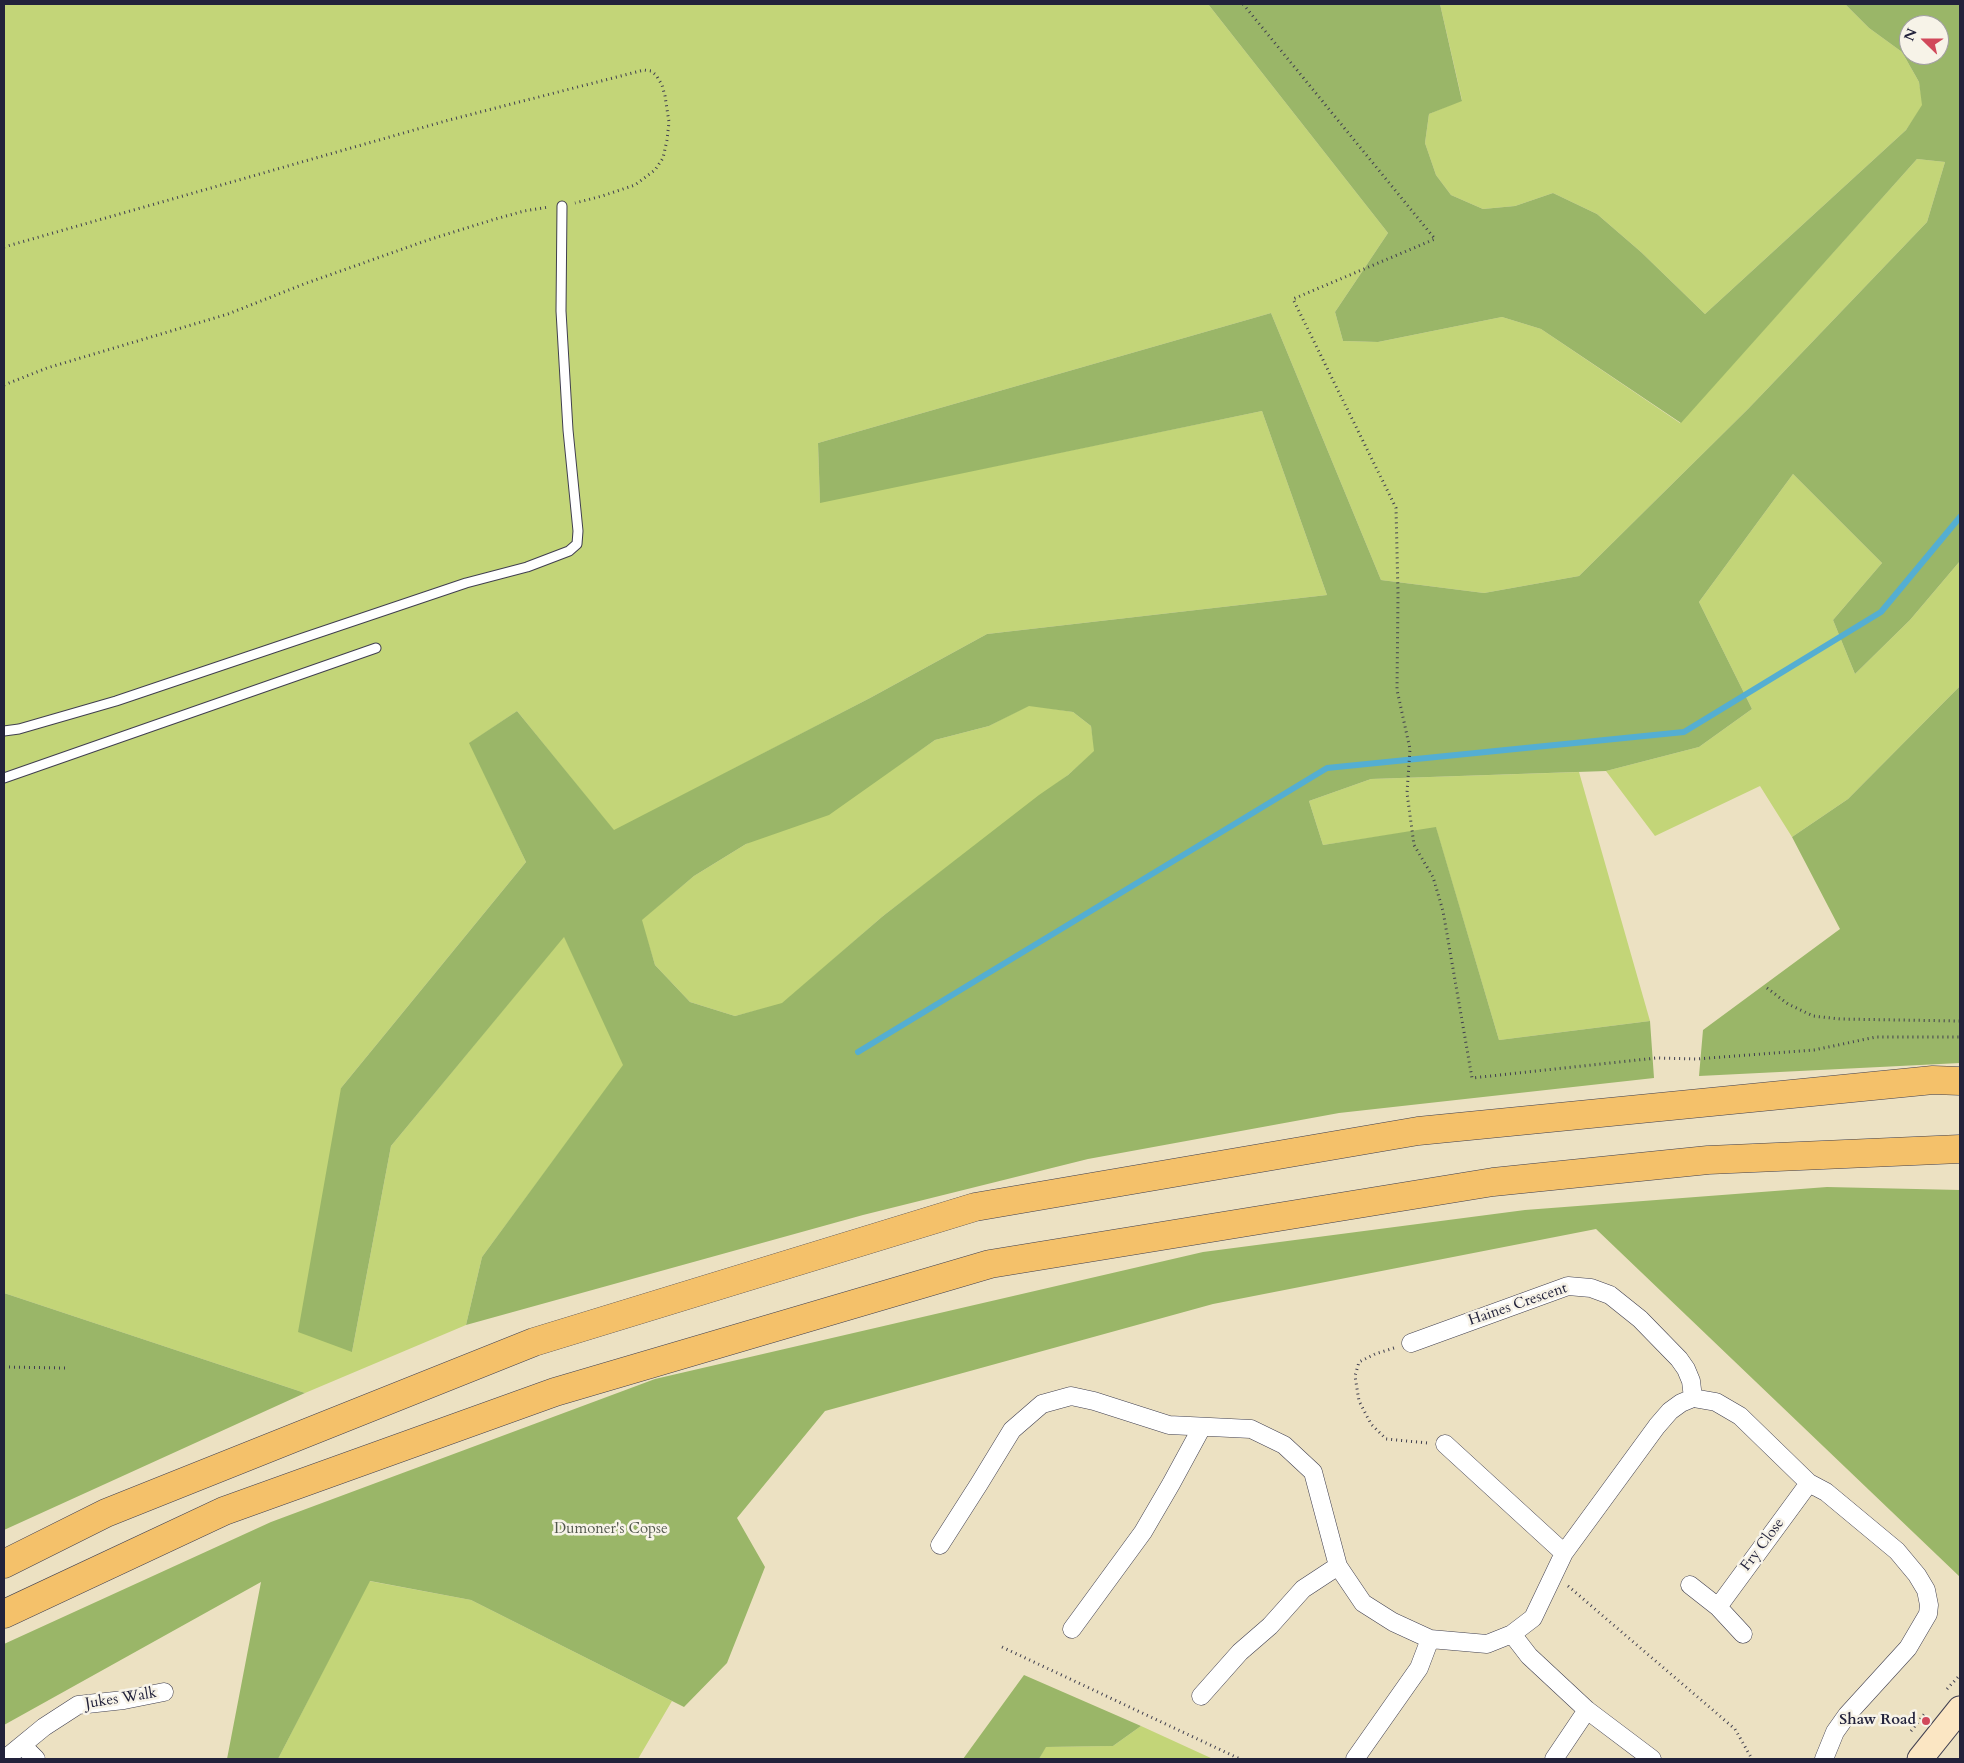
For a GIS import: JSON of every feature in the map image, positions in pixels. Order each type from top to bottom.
[{"type":"highway","points":[[4,1564],[106,1513],[534,1342],[976,1207],[1418,1131],[1933,1080],[1960,1081]]},
{"type":"highway","points":[[4,1614],[224,1511],[555,1392],[990,1264],[1493,1182],[1708,1160],[1960,1150]]},
{"type":"main road","points":[[1920,1759],[1960,1709]]},
{"type":"street","name":"Haines Crescent","points":[[1411,1343],[1568,1286],[1590,1288],[1610,1295],[1640,1319],[1679,1359],[1691,1381],[1693,1398]]},
{"type":"street","points":[[940,1545],[1012,1430],[1042,1404],[1071,1396],[1094,1401],[1169,1425],[1251,1429],[1284,1446],[1313,1472],[1338,1566],[1363,1602],[1393,1622],[1430,1639],[1487,1644],[1512,1634],[1533,1618],[1564,1553],[1670,1411],[1681,1403],[1693,1398],[1716,1402],[1740,1416],[1810,1484],[1826,1492],[1897,1551],[1918,1575],[1926,1590],[1929,1606],[1928,1614],[1908,1648],[1847,1715],[1835,1732],[1824,1759]]},
{"type":"street","points":[[1072,1629],[1143,1532],[1202,1427]]},
{"type":"street","points":[[1446,1444],[1564,1553]]},
{"type":"street","name":"Fry Close","points":[[1718,1607],[1810,1484]]},
{"type":"street","points":[[1201,1696],[1240,1652],[1270,1626],[1303,1589],[1338,1566]]},
{"type":"street","points":[[1690,1585],[1718,1607],[1743,1634]]},
{"type":"street","points":[[1512,1634],[1529,1656],[1587,1710],[1652,1759]]},
{"type":"street","points":[[1355,1759],[1419,1668],[1430,1639]]},
{"type":"street","name":"Jukes Walk","points":[[5,1759],[44,1727],[78,1705],[124,1700],[164,1692]]},
{"type":"street","points":[[1554,1759],[1587,1710]]},
{"type":"street","points":[[22,1745],[36,1759]]},
{"type":"lane","points":[[4,732],[116,702],[466,584],[527,567],[569,551],[577,544],[578,531],[568,430],[561,311],[562,206]]},
{"type":"lane","points":[[4,778],[376,648]]},
{"type":"path","points":[[1243,4],[1436,238],[1294,299],[1396,508],[1398,594],[1397,690],[1410,750],[1407,793],[1414,845],[1433,877],[1443,911],[1472,1078],[1656,1058],[1696,1059],[1814,1050],[1876,1036],[1960,1037]]},
{"type":"path","points":[[4,247],[449,120],[644,70],[651,71],[656,75],[662,85],[665,96],[668,140],[663,158],[655,170],[635,185],[562,206],[524,211],[456,231],[304,284],[228,314],[47,368],[4,385]]},
{"type":"path","points":[[1767,988],[1788,1004],[1813,1016],[1960,1021]]},
{"type":"path","points":[[1411,1343],[1375,1354],[1359,1362],[1355,1376],[1359,1400],[1371,1424],[1386,1439],[1446,1444]]},
{"type":"path","points":[[4,1367],[66,1368]]},
{"type":"path","points":[[1554,1574],[1735,1729],[1752,1759]]},
{"type":"path","points":[[1002,1647],[1240,1759]]},
{"type":"green space","points":[[4,4],[1208,4],[1388,233],[1335,312],[1343,341],[1378,342],[1502,317],[1541,329],[1680,423],[1917,159],[1945,162],[1927,222],[1748,409],[1579,576],[1484,593],[1381,580],[1271,313],[818,443],[820,502],[1262,411],[1327,595],[987,634],[870,698],[614,831],[517,711],[470,743],[526,862],[341,1088],[352,1352],[391,1146],[564,936],[624,1065],[482,1257],[466,1325],[305,1393],[4,1293]]},
{"type":"green space","points":[[1208,4],[1440,4],[1462,101],[1429,114],[1425,143],[1436,175],[1451,195],[1483,209],[1515,206],[1553,193],[1597,214],[1641,252],[1705,314],[1906,130],[1922,105],[1919,82],[1909,65],[1949,65],[1949,15],[1899,15],[1899,50],[1869,28],[1845,4],[1960,4],[1960,561],[1910,620],[1855,674],[1833,620],[1882,563],[1793,474],[1699,602],[1752,709],[1699,747],[1606,771],[1371,779],[1309,801],[1323,845],[1436,827],[1499,1040],[1650,1021],[1654,1078],[1339,1113],[1088,1159],[863,1215],[466,1325],[482,1257],[623,1065],[564,937],[391,1146],[352,1352],[298,1332],[341,1088],[526,862],[469,743],[517,711],[614,830],[870,698],[987,634],[1327,595],[1262,411],[820,503],[818,443],[1271,313],[1381,580],[1484,593],[1579,576],[1748,409],[1927,222],[1945,162],[1917,159],[1681,423],[1541,329],[1502,317],[1378,342],[1343,341],[1335,312],[1388,233]],"holes":[[[1029,706],[1073,712],[1091,726],[1094,751],[1068,775],[1039,795],[883,916],[782,1003],[735,1016],[690,1002],[655,965],[642,920],[694,876],[746,844],[829,815],[935,740],[989,726]]]},
{"type":"green space","points":[[1440,4],[1845,4],[1869,28],[1899,50],[1899,65],[1909,65],[1919,82],[1923,105],[1906,130],[1705,314],[1641,252],[1597,214],[1553,193],[1515,206],[1483,209],[1451,195],[1436,175],[1425,143],[1429,114],[1462,100]]},
{"type":"green space","points":[[1793,474],[1882,563],[1833,620],[1855,674],[1910,620],[1960,561],[1960,686],[1848,799],[1792,837],[1760,786],[1655,836],[1606,771],[1699,747],[1752,709],[1699,602]]},
{"type":"green space","points":[[1960,686],[1960,1063],[1699,1076],[1703,1030],[1840,929],[1792,837],[1848,799]]},
{"type":"green space","points":[[1029,705],[1073,712],[1091,726],[1095,751],[1068,775],[883,916],[782,1004],[735,1016],[690,1002],[655,965],[641,920],[694,876],[746,844],[887,773],[935,740],[989,726]]},
{"type":"green space","points":[[1579,772],[1650,1021],[1499,1040],[1436,828],[1323,845],[1309,801],[1371,779]]},
{"type":"green space","name":"Dumoner's Copse","points":[[1827,1187],[1960,1190],[1960,1577],[1596,1229],[1213,1304],[825,1411],[737,1518],[765,1567],[727,1663],[684,1707],[471,1600],[370,1581],[278,1759],[227,1759],[261,1582],[4,1725],[4,1644],[271,1522],[655,1379],[1203,1252],[1525,1210]]},
{"type":"green space","points":[[4,1293],[305,1393],[4,1530]]},
{"type":"green space","points":[[369,1581],[471,1600],[672,1701],[638,1759],[278,1759]]},
{"type":"green space","points":[[1024,1675],[1141,1726],[1113,1746],[1046,1747],[1039,1759],[963,1759]]},
{"type":"green space","points":[[1141,1726],[1213,1759],[1039,1759],[1045,1747],[1113,1746]]},
{"type":"waterway","points":[[858,1052],[1327,768],[1684,732],[1881,612],[1960,517]]},
{"type":"place","name":"Shaw Road","points":[[1926,1721]]}]
